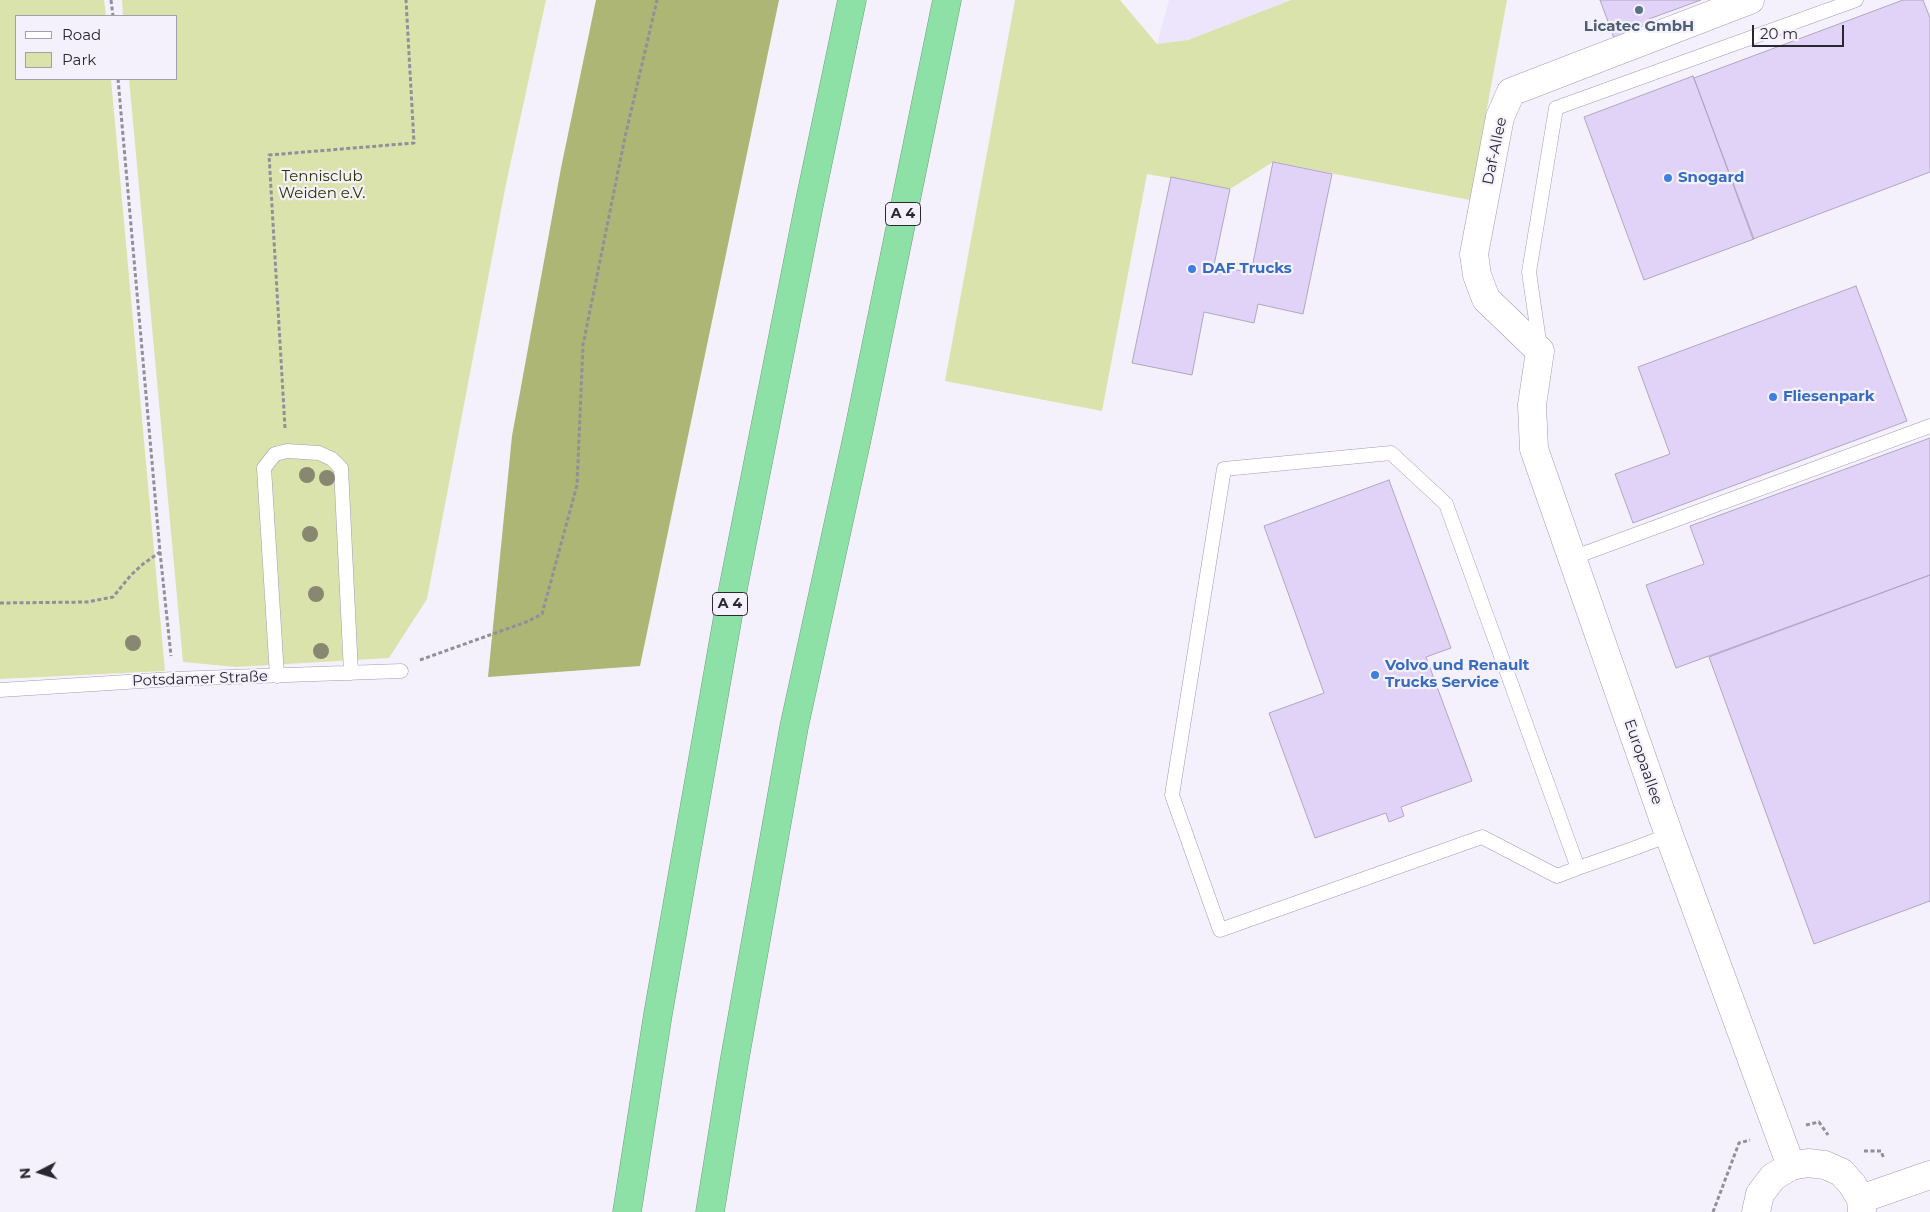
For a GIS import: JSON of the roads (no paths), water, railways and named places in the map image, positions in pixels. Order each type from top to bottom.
[{"type":"highway","name":"A 4","points":[[627,1212],[658,1014],[731,599],[808,205],[852,0]]},
{"type":"highway","name":"A 4","points":[[710,1212],[734,1063],[794,727],[859,429],[947,0]]},
{"type":"street","name":"Daf-Allee","points":[[1540,351],[1486,299],[1477,275],[1474,254],[1500,116],[1511,92],[1750,0]]},
{"type":"street","name":"Europaallee","points":[[1540,351],[1532,405],[1534,449],[1669,835],[1791,1166]]},
{"type":"street","points":[[1756,1212],[1760,1194],[1773,1177],[1791,1166],[1808,1163],[1825,1165],[1840,1172],[1852,1184],[1861,1206],[1930,1174]]},
{"type":"lane","points":[[1540,351],[1529,272],[1556,108],[1856,0]]},
{"type":"lane","points":[[1572,558],[1930,426]]},
{"type":"lane","points":[[277,676],[264,468],[275,454],[287,451],[319,453],[332,459],[341,468],[351,673]]},
{"type":"lane","points":[[1578,868],[1446,504],[1391,453],[1224,469],[1172,795],[1220,930],[1482,837],[1558,876],[1669,835]]},
{"type":"lane","name":"Potsdamer Straße","points":[[0,690],[173,679],[401,671]]},
{"type":"place","name":"Licatec GmbH","points":[[1639,10]]},
{"type":"place","name":"Snogard","points":[[1668,178]]},
{"type":"place","name":"DAF Trucks","points":[[1192,269]]},
{"type":"place","name":"Fliesenpark","points":[[1773,397]]},
{"type":"place","name":"Volvo und Renault Trucks Service","points":[[1375,675]]},
{"type":"park label","name":"Tennisclub Weiden e.V.","points":[[322,186]]}]
